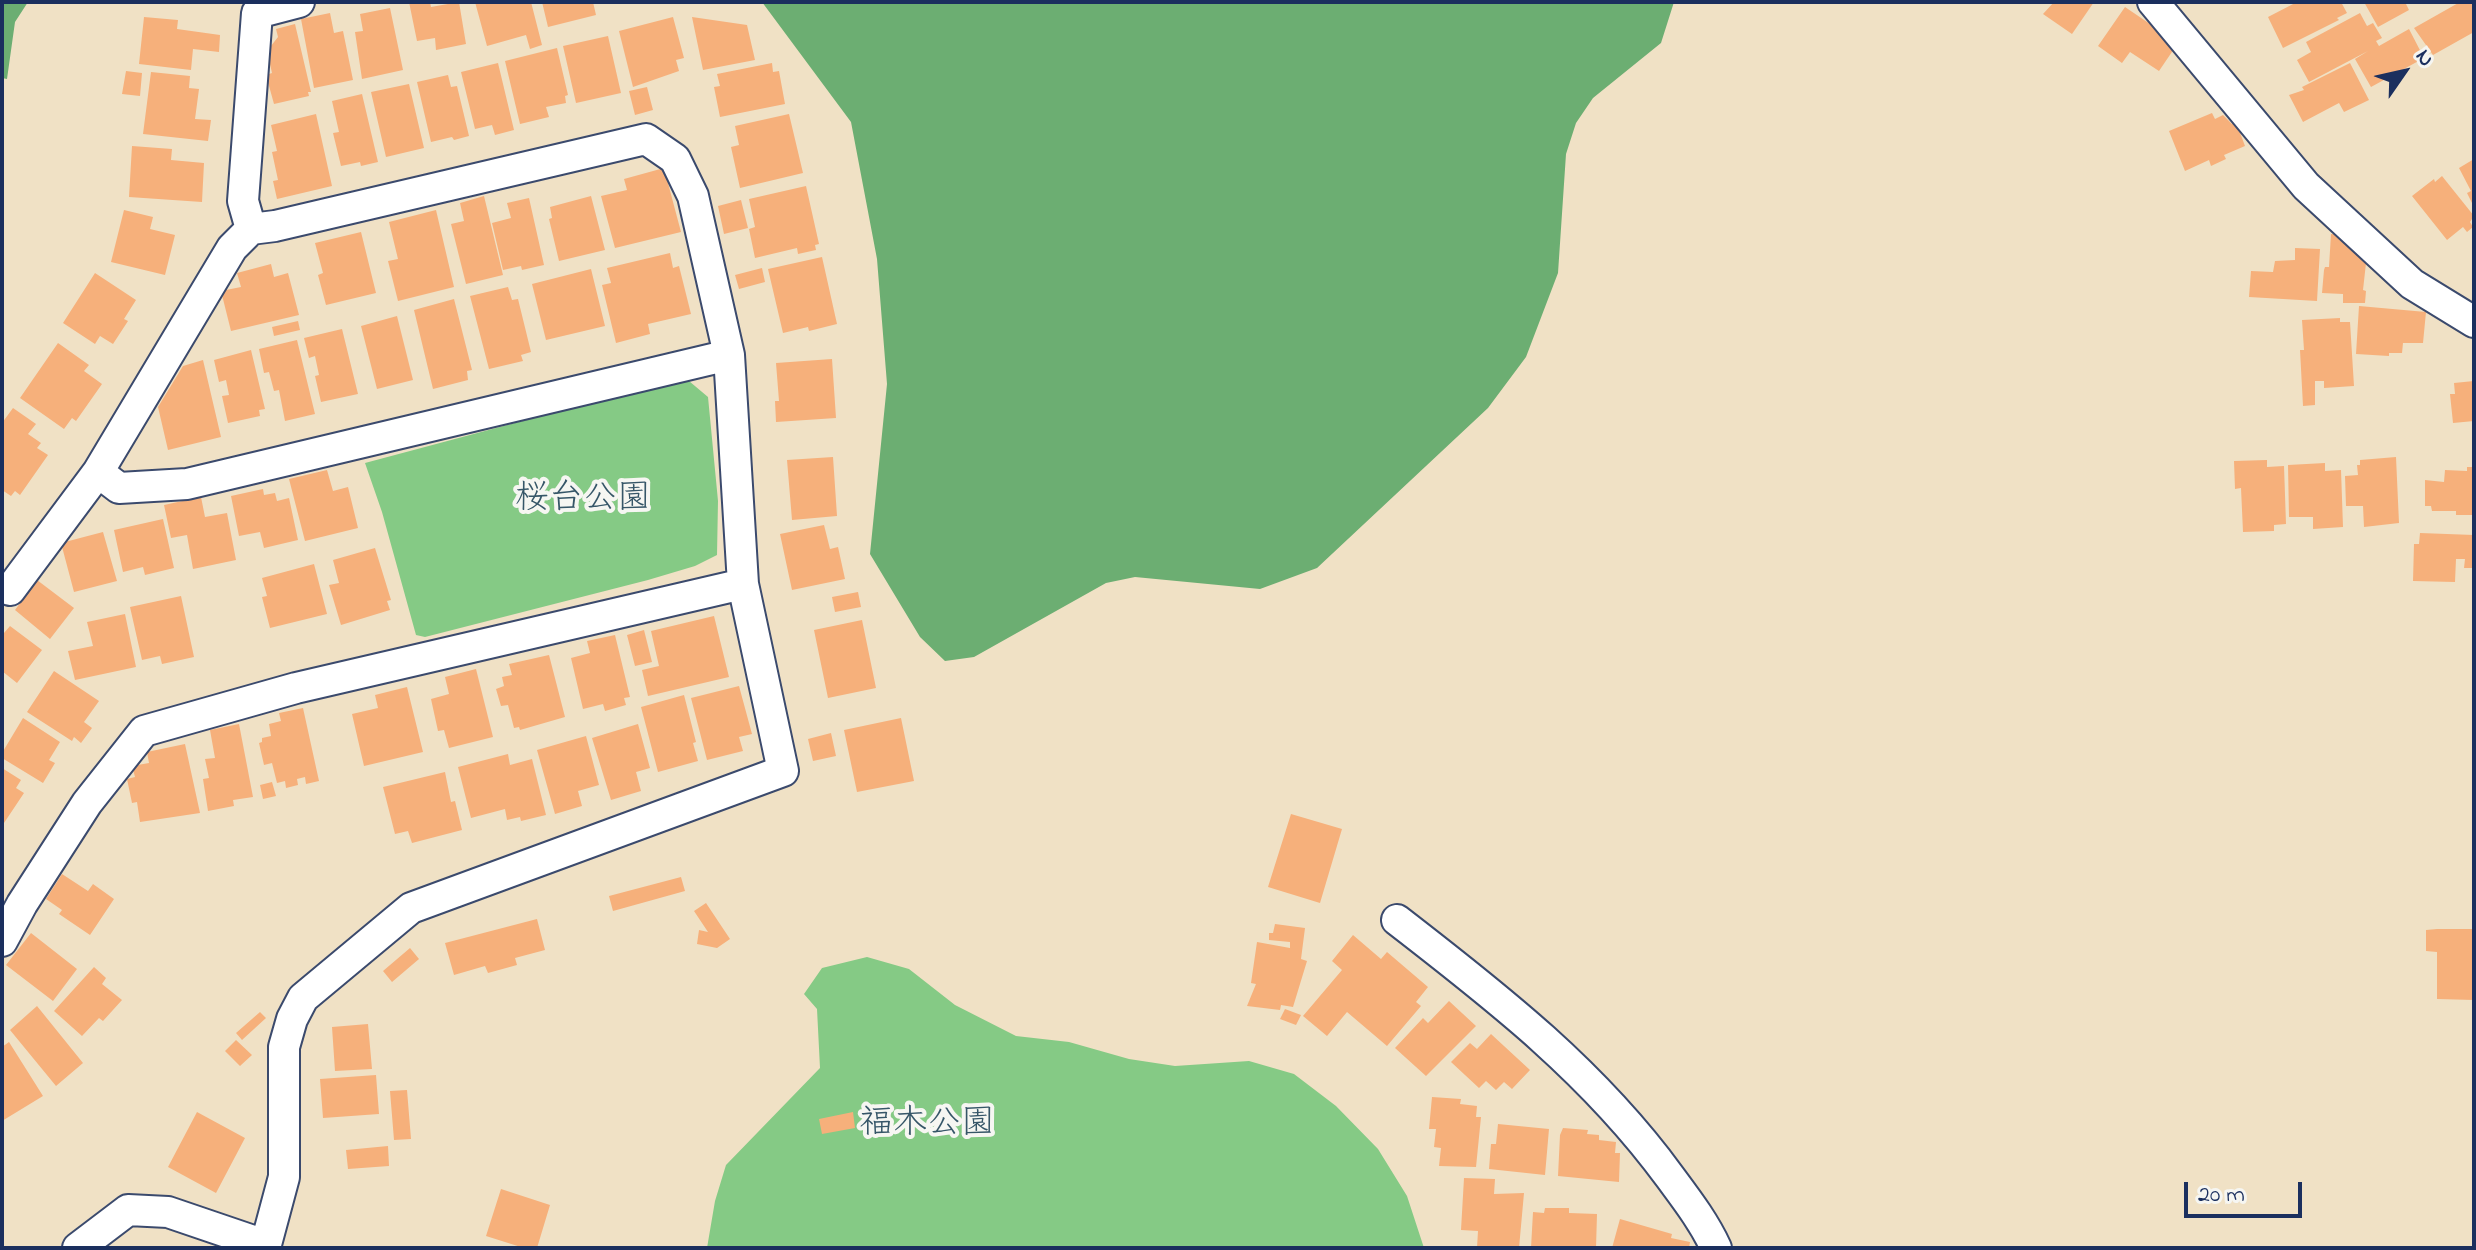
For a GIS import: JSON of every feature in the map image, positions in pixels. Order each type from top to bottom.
[{"type":"street","points":[[251,229],[243,201],[257,13],[299,2]]},
{"type":"street","points":[[2153,2],[2306,186],[2412,284],[2474,322]]},
{"type":"street","points":[[10,590],[98,472],[232,248],[251,229],[275,226],[646,139],[675,159],[693,196],[729,355],[743,584],[783,771],[411,908],[303,998],[292,1019],[284,1047],[284,1177],[265,1247],[168,1212],[128,1210],[78,1248]]},
{"type":"street","points":[[98,472],[119,488],[187,484],[729,355]]},
{"type":"street","points":[[2,941],[87,803],[144,731],[296,688],[743,584]]},
{"type":"street","points":[[1397,920],[1489,990],[1581,1072],[1652,1152],[1704,1223],[1716,1248]]},
{"type":"green space","points":[[2,2],[28,2],[15,22],[7,79],[2,78]]},
{"type":"green space","points":[[762,2],[1674,2],[1661,43],[1593,98],[1576,123],[1566,154],[1558,273],[1526,357],[1488,408],[1317,568],[1260,589],[1135,577],[1106,583],[974,657],[945,661],[920,637],[870,554],[887,384],[877,259],[851,122]]},
{"type":"green space","name":"桜台公園","points":[[689,381],[708,397],[718,501],[717,555],[695,566],[648,580],[425,637],[416,635],[365,463],[571,408]]},
{"type":"green space","name":"福木公園","points":[[867,957],[909,969],[955,1005],[1016,1036],[1069,1042],[1129,1059],[1175,1066],[1249,1061],[1294,1074],[1336,1106],[1378,1149],[1407,1196],[1424,1248],[707,1248],[715,1201],[726,1165],[820,1068],[817,1009],[804,994],[822,968]]},
{"type":"building","points":[[409,2],[430,2],[431,7],[459,2],[466,44],[436,50],[435,38],[417,41]]},
{"type":"building","points":[[475,2],[531,2],[542,45],[530,49],[526,35],[487,46]]},
{"type":"building","points":[[542,2],[593,2],[596,15],[548,27]]},
{"type":"building","points":[[2054,2],[2094,2],[2072,34],[2043,14]]},
{"type":"building","points":[[2297,2],[2341,2],[2347,13],[2283,48],[2268,17]]},
{"type":"building","points":[[2364,2],[2405,2],[2409,10],[2378,27]]},
{"type":"building","points":[[2460,2],[2474,2],[2474,32],[2433,55],[2414,28]]},
{"type":"building","points":[[2125,7],[2178,43],[2159,71],[2130,52],[2122,63],[2098,46]]},
{"type":"building","points":[[390,8],[403,70],[362,79],[355,32],[363,31],[360,14]]},
{"type":"building","points":[[330,13],[334,33],[343,31],[353,80],[314,88],[301,19]]},
{"type":"building","points":[[2360,13],[2367,26],[2373,23],[2382,38],[2376,41],[2379,46],[2409,29],[2424,58],[2371,87],[2355,59],[2368,51],[2309,82],[2297,60],[2311,52],[2306,42]]},
{"type":"building","points":[[144,17],[178,20],[177,29],[220,35],[219,52],[193,49],[191,70],[139,64]]},
{"type":"building","points":[[673,17],[684,58],[676,60],[679,71],[633,87],[619,31]]},
{"type":"building","points":[[692,17],[747,25],[755,60],[703,70]]},
{"type":"building","points":[[295,24],[311,92],[308,92],[309,96],[274,104],[266,75],[272,73],[267,51],[278,37],[276,29]]},
{"type":"building","points":[[608,36],[621,93],[576,103],[563,46]]},
{"type":"building","points":[[557,48],[568,95],[565,96],[566,103],[546,107],[549,117],[520,124],[505,61]]},
{"type":"building","points":[[498,63],[514,130],[495,135],[492,125],[475,129],[461,72]]},
{"type":"building","points":[[772,63],[773,72],[779,71],[785,104],[720,117],[714,87],[720,86],[717,74]]},
{"type":"building","points":[[2350,63],[2369,100],[2344,112],[2339,103],[2303,122],[2289,95],[2304,90],[2302,87]]},
{"type":"building","points":[[126,71],[142,73],[140,96],[122,94]]},
{"type":"building","points":[[151,72],[190,76],[189,88],[199,89],[195,119],[211,120],[208,141],[143,134]]},
{"type":"building","points":[[448,75],[451,87],[457,86],[469,136],[431,142],[417,82]]},
{"type":"building","points":[[409,84],[424,148],[386,157],[371,92]]},
{"type":"building","points":[[647,87],[653,110],[635,115],[629,91]]},
{"type":"building","points":[[362,94],[378,162],[341,166],[333,133],[339,132],[332,101]]},
{"type":"building","points":[[2212,113],[2215,119],[2223,115],[2232,124],[2236,122],[2245,146],[2224,155],[2226,159],[2211,166],[2209,160],[2185,171],[2169,131]]},
{"type":"building","points":[[316,114],[332,186],[277,199],[273,181],[278,180],[272,152],[277,151],[271,125]]},
{"type":"building","points":[[789,114],[803,173],[740,188],[731,147],[739,145],[735,126]]},
{"type":"building","points":[[132,146],[172,149],[171,160],[204,163],[202,202],[129,197]]},
{"type":"building","points":[[2474,159],[2474,207],[2467,193],[2471,191],[2459,168]]},
{"type":"building","points":[[664,168],[681,232],[615,248],[601,196],[627,190],[624,179]]},
{"type":"building","points":[[2442,176],[2474,216],[2470,222],[2473,227],[2467,232],[2463,227],[2447,240],[2412,196]]},
{"type":"building","points":[[806,186],[819,244],[815,245],[816,250],[798,254],[797,248],[755,258],[749,229],[755,227],[749,199]]},
{"type":"building","points":[[484,196],[503,275],[466,284],[451,224],[464,221],[460,203]]},
{"type":"building","points":[[591,196],[605,250],[559,261],[549,219],[552,218],[550,207]]},
{"type":"building","points":[[529,198],[544,265],[503,270],[492,223],[511,218],[507,203]]},
{"type":"building","points":[[741,200],[748,228],[724,234],[718,206]]},
{"type":"building","points":[[124,210],[153,217],[150,229],[175,235],[165,275],[111,262]]},
{"type":"building","points":[[436,210],[454,287],[398,301],[388,261],[398,259],[389,222]]},
{"type":"building","points":[[361,232],[376,293],[326,305],[318,275],[323,273],[315,243]]},
{"type":"building","points":[[2331,234],[2365,236],[2368,245],[2363,290],[2366,291],[2365,303],[2343,303],[2343,294],[2322,293],[2324,270],[2329,267]]},
{"type":"building","points":[[2295,248],[2320,249],[2317,301],[2249,297],[2251,271],[2273,272],[2275,261],[2295,260]]},
{"type":"building","points":[[670,253],[673,268],[679,266],[691,314],[648,324],[650,334],[616,343],[602,285],[611,283],[607,268]]},
{"type":"building","points":[[822,257],[837,324],[783,333],[768,269]]},
{"type":"building","points":[[271,264],[274,277],[288,273],[299,315],[231,331],[221,291],[241,287],[237,273]]},
{"type":"building","points":[[762,268],[765,282],[739,289],[735,275]]},
{"type":"building","points":[[591,269],[605,326],[546,340],[532,284]]},
{"type":"building","points":[[95,273],[136,300],[124,319],[128,321],[113,344],[100,336],[95,344],[63,323]]},
{"type":"building","points":[[508,287],[512,300],[518,299],[531,352],[521,355],[523,361],[489,369],[470,296]]},
{"type":"building","points":[[454,299],[472,370],[467,371],[468,380],[433,389],[414,310]]},
{"type":"building","points":[[2359,306],[2426,312],[2423,343],[2403,343],[2402,353],[2389,353],[2389,356],[2356,354]]},
{"type":"building","points":[[397,316],[413,380],[377,389],[361,326]]},
{"type":"building","points":[[2340,318],[2340,322],[2350,322],[2354,386],[2324,388],[2324,381],[2315,381],[2315,405],[2303,406],[2302,320]]},
{"type":"building","points":[[298,321],[300,330],[274,336],[272,327]]},
{"type":"building","points":[[342,329],[358,394],[321,402],[315,376],[319,375],[315,356],[309,358],[304,338]]},
{"type":"building","points":[[297,340],[315,414],[285,421],[279,390],[274,391],[269,372],[264,373],[259,349]]},
{"type":"building","points":[[58,343],[89,365],[84,371],[102,384],[76,421],[72,418],[64,429],[20,398]]},
{"type":"building","points":[[251,350],[265,409],[259,410],[260,416],[228,423],[222,396],[229,395],[226,380],[219,382],[214,360]]},
{"type":"building","points":[[832,359],[836,418],[776,422],[775,401],[779,401],[776,363]]},
{"type":"building","points":[[203,360],[221,437],[168,450],[158,407],[183,366]]},
{"type":"building","points":[[2474,381],[2474,421],[2453,423],[2450,394],[2455,394],[2454,383]]},
{"type":"building","points":[[13,408],[36,424],[28,434],[41,443],[37,448],[48,455],[20,495],[15,491],[11,496],[2,490],[2,423]]},
{"type":"building","points":[[833,457],[837,516],[792,520],[787,460]]},
{"type":"building","points":[[2396,457],[2399,523],[2364,527],[2363,506],[2346,506],[2345,476],[2358,475],[2360,460]]},
{"type":"building","points":[[2267,460],[2267,467],[2284,466],[2286,524],[2274,525],[2274,531],[2243,532],[2241,488],[2235,489],[2234,461]]},
{"type":"building","points":[[2325,463],[2325,471],[2341,470],[2343,527],[2313,529],[2313,517],[2289,517],[2288,465]]},
{"type":"building","points":[[2467,467],[2474,467],[2474,515],[2432,511],[2431,506],[2425,506],[2425,480],[2444,482],[2445,470],[2467,471]]},
{"type":"building","points":[[327,470],[333,491],[348,487],[358,528],[305,541],[289,479]]},
{"type":"building","points":[[263,489],[264,495],[275,493],[277,501],[289,498],[298,540],[264,548],[260,532],[239,536],[231,496]]},
{"type":"building","points":[[201,497],[205,517],[227,513],[236,560],[193,569],[187,535],[171,538],[164,505]]},
{"type":"building","points":[[163,519],[174,568],[145,575],[143,567],[123,572],[114,530]]},
{"type":"building","points":[[824,525],[830,549],[838,547],[845,579],[792,590],[780,534]]},
{"type":"building","points":[[103,532],[117,581],[74,592],[61,543]]},
{"type":"building","points":[[2420,533],[2474,535],[2474,568],[2464,568],[2465,559],[2456,559],[2455,582],[2413,581],[2414,544],[2419,544]]},
{"type":"building","points":[[375,548],[391,600],[387,601],[390,610],[341,625],[329,585],[339,583],[333,560]]},
{"type":"building","points":[[314,564],[327,614],[270,628],[262,597],[267,596],[262,578]]},
{"type":"building","points":[[37,580],[74,608],[50,639],[15,610]]},
{"type":"building","points":[[858,592],[861,607],[835,612],[832,597]]},
{"type":"building","points":[[181,596],[194,657],[162,664],[160,656],[142,660],[130,607]]},
{"type":"building","points":[[125,614],[136,667],[75,680],[68,651],[93,646],[87,622]]},
{"type":"building","points":[[714,616],[729,677],[648,696],[642,670],[659,666],[651,631]]},
{"type":"building","points":[[862,620],[876,688],[828,698],[814,630]]},
{"type":"building","points":[[10,626],[42,650],[17,683],[2,671],[2,631],[4,633]]},
{"type":"building","points":[[644,630],[652,662],[635,666],[627,635]]},
{"type":"building","points":[[615,635],[630,697],[624,698],[626,705],[605,711],[603,704],[583,709],[571,658],[590,653],[587,641]]},
{"type":"building","points":[[549,655],[565,717],[520,730],[519,727],[514,728],[508,705],[501,706],[496,689],[504,686],[502,677],[512,675],[509,664]]},
{"type":"building","points":[[476,669],[493,737],[449,748],[444,730],[438,731],[431,699],[449,694],[445,677]]},
{"type":"building","points":[[54,671],[99,701],[84,722],[92,728],[81,743],[74,737],[72,741],[27,712]]},
{"type":"building","points":[[739,686],[752,734],[739,737],[743,751],[707,760],[691,698]]},
{"type":"building","points":[[407,687],[423,752],[364,766],[352,714],[378,708],[375,695]]},
{"type":"building","points":[[684,695],[698,761],[658,772],[641,707]]},
{"type":"building","points":[[303,708],[319,781],[306,784],[305,777],[297,779],[298,785],[286,788],[285,781],[277,783],[272,763],[264,765],[259,743],[262,738],[271,736],[269,724],[281,721],[279,713]]},
{"type":"building","points":[[23,718],[60,742],[49,760],[55,763],[43,783],[2,758]]},
{"type":"building","points":[[901,718],[914,781],[857,792],[844,730]]},
{"type":"building","points":[[239,724],[253,797],[233,800],[234,806],[208,811],[203,779],[209,778],[205,759],[215,758],[210,730]]},
{"type":"building","points":[[638,724],[650,768],[636,772],[641,791],[611,800],[592,738]]},
{"type":"building","points":[[831,733],[836,756],[813,761],[808,739]]},
{"type":"building","points":[[586,736],[599,785],[578,791],[582,806],[555,814],[537,750]]},
{"type":"building","points":[[185,744],[200,813],[140,822],[137,802],[132,803],[127,779],[135,777],[132,766],[149,763],[147,752]]},
{"type":"building","points":[[508,754],[510,765],[532,759],[546,815],[521,821],[520,817],[507,820],[505,809],[471,818],[458,767]]},
{"type":"building","points":[[2,768],[21,780],[16,788],[24,793],[2,826]]},
{"type":"building","points":[[445,772],[451,802],[455,801],[462,830],[412,843],[408,831],[395,834],[383,787]]},
{"type":"building","points":[[272,782],[276,796],[263,799],[260,785]]},
{"type":"building","points":[[1291,814],[1342,829],[1320,903],[1268,887]]},
{"type":"building","points":[[62,874],[88,891],[93,884],[114,899],[90,935],[59,914],[62,910],[46,899]]},
{"type":"building","points":[[681,877],[685,891],[613,911],[609,896]]},
{"type":"building","points":[[706,903],[730,939],[717,948],[697,944],[699,930],[708,932],[694,911]]},
{"type":"building","points":[[537,919],[545,950],[515,958],[517,965],[488,973],[485,966],[454,975],[445,943]]},
{"type":"building","points":[[1275,924],[1305,928],[1301,959],[1307,961],[1293,1007],[1281,1005],[1280,1010],[1247,1006],[1256,984],[1251,983],[1257,942],[1290,948],[1290,942],[1269,940],[1269,933],[1273,933]]},
{"type":"building","points":[[2474,929],[2474,1000],[2437,999],[2437,952],[2426,951],[2426,930]]},
{"type":"building","points":[[31,933],[77,969],[53,1001],[6,965]]},
{"type":"building","points":[[1353,935],[1381,959],[1387,952],[1428,987],[1416,1002],[1421,1006],[1387,1046],[1347,1012],[1327,1036],[1303,1016],[1342,970],[1332,961]]},
{"type":"building","points":[[410,948],[419,959],[392,982],[383,971]]},
{"type":"building","points":[[94,967],[106,978],[102,984],[122,1000],[103,1021],[99,1018],[82,1036],[54,1011]]},
{"type":"building","points":[[1449,1001],[1476,1026],[1426,1076],[1395,1048],[1423,1018],[1428,1023]]},
{"type":"building","points":[[37,1006],[83,1063],[56,1086],[10,1030]]},
{"type":"building","points":[[1285,1009],[1301,1015],[1296,1025],[1280,1019]]},
{"type":"building","points":[[260,1012],[266,1018],[242,1040],[236,1033]]},
{"type":"building","points":[[368,1024],[372,1069],[335,1071],[332,1027]]},
{"type":"building","points":[[1491,1034],[1530,1070],[1512,1089],[1504,1082],[1496,1090],[1486,1081],[1479,1088],[1451,1062],[1470,1043],[1477,1049]]},
{"type":"building","points":[[236,1040],[252,1055],[240,1066],[225,1051]]},
{"type":"building","points":[[9,1042],[43,1096],[2,1121],[2,1047]]},
{"type":"building","points":[[376,1075],[379,1114],[323,1118],[320,1079]]},
{"type":"building","points":[[407,1090],[411,1139],[394,1140],[390,1091]]},
{"type":"building","points":[[1432,1097],[1461,1099],[1460,1104],[1477,1106],[1476,1117],[1481,1117],[1476,1167],[1439,1166],[1441,1148],[1434,1147],[1436,1129],[1429,1129]]},
{"type":"building","points":[[197,1112],[245,1138],[216,1193],[168,1167]]},
{"type":"building","points":[[853,1112],[855,1128],[822,1134],[819,1119]]},
{"type":"building","points":[[1498,1124],[1549,1129],[1545,1175],[1489,1169],[1491,1144],[1496,1144]]},
{"type":"building","points":[[1563,1128],[1588,1130],[1587,1134],[1599,1135],[1599,1140],[1616,1142],[1615,1153],[1620,1153],[1619,1182],[1558,1176]]},
{"type":"building","points":[[388,1146],[389,1166],[348,1169],[346,1150]]},
{"type":"building","points":[[1464,1178],[1495,1179],[1494,1194],[1524,1193],[1519,1248],[1477,1248],[1478,1231],[1461,1230]]},
{"type":"building","points":[[501,1189],[550,1205],[537,1248],[524,1248],[486,1236]]},
{"type":"building","points":[[1545,1208],[1569,1208],[1569,1213],[1597,1214],[1596,1248],[1531,1248],[1533,1212],[1544,1213]]},
{"type":"building","points":[[1620,1219],[1672,1234],[1671,1238],[1690,1242],[1689,1248],[1612,1248]]}]
